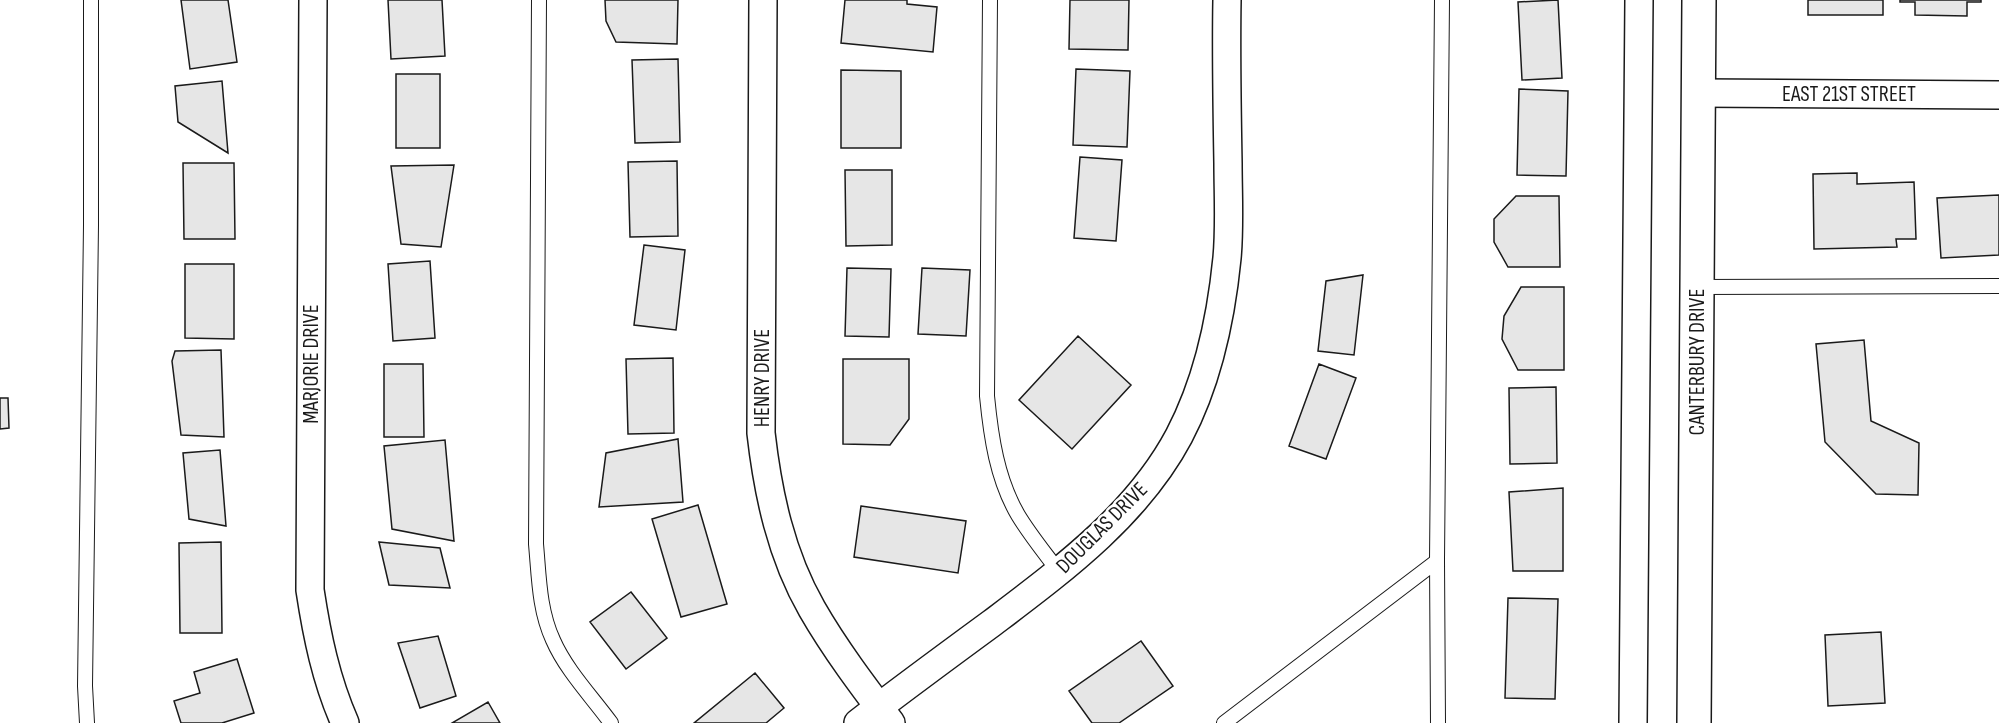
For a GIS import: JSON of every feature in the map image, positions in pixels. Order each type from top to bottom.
[{"type":"main road","name":"CANTERBURY DRIVE","points":[[1694,723],[1699,0]]},
{"type":"street","name":"MARJORIE DRIVE","points":[[312,0],[310,590],[317,635],[327,675],[345,723]]},
{"type":"street","name":"HENRY DRIVE","points":[[763,0],[761,433],[769,492],[785,551],[811,608],[846,663],[876,718]]},
{"type":"street","name":"DOUGLAS DRIVE","points":[[876,718],[1059,572],[1112,524],[1153,478],[1179,437],[1200,390],[1217,329],[1228,255],[1227,0]]},
{"type":"street","points":[[1633,723],[1639,0]]},
{"type":"street","name":"EAST 21ST STREET","points":[[1699,93],[1999,95]]},
{"type":"lane","points":[[87,723],[85,686],[91,225],[91,0]]},
{"type":"lane","points":[[539,0],[536,544],[539,581],[543,609],[553,640],[565,661],[611,723]]},
{"type":"lane","points":[[990,0],[987,396],[990,428],[996,461],[1018,515],[1059,572]]},
{"type":"lane","points":[[1438,723],[1437,561],[1442,0]]},
{"type":"lane","points":[[1697,286],[1999,286]]},
{"type":"lane","points":[[1224,723],[1437,561]]},
{"type":"building","points":[[181,0],[228,0],[237,62],[190,69]]},
{"type":"building","points":[[388,0],[442,0],[445,56],[391,59]]},
{"type":"building","points":[[605,0],[678,0],[677,44],[616,42],[606,21]]},
{"type":"building","points":[[845,0],[907,0],[907,4],[937,7],[933,52],[841,43]]},
{"type":"building","points":[[1070,0],[1129,0],[1128,50],[1069,49]]},
{"type":"building","points":[[1558,0],[1562,78],[1522,80],[1518,2]]},
{"type":"building","points":[[1808,0],[1883,0],[1883,15],[1808,15]]},
{"type":"building","points":[[1900,0],[1981,0],[1981,2],[1967,2],[1967,16],[1915,15],[1915,2],[1900,2]]},
{"type":"building","points":[[678,59],[680,142],[635,143],[632,60]]},
{"type":"building","points":[[1076,69],[1130,71],[1127,147],[1073,145]]},
{"type":"building","points":[[841,70],[901,71],[901,148],[841,148]]},
{"type":"building","points":[[396,74],[440,74],[440,148],[396,148]]},
{"type":"building","points":[[222,81],[228,153],[178,122],[175,86]]},
{"type":"building","points":[[1519,89],[1568,91],[1566,176],[1517,175]]},
{"type":"building","points":[[1080,157],[1122,160],[1116,241],[1074,238]]},
{"type":"building","points":[[677,161],[678,236],[630,237],[628,162]]},
{"type":"building","points":[[183,163],[234,163],[235,239],[184,239]]},
{"type":"building","points":[[454,165],[441,247],[401,244],[391,166]]},
{"type":"building","points":[[845,170],[892,170],[892,245],[846,246]]},
{"type":"building","points":[[1857,173],[1857,184],[1914,182],[1916,239],[1896,239],[1897,247],[1814,249],[1813,174]]},
{"type":"building","points":[[1999,195],[1999,255],[1941,258],[1937,198]]},
{"type":"building","points":[[1516,196],[1559,196],[1560,267],[1508,267],[1494,242],[1494,219]]},
{"type":"building","points":[[644,245],[685,250],[676,330],[634,325]]},
{"type":"building","points":[[430,261],[435,338],[393,341],[388,264]]},
{"type":"building","points":[[185,264],[234,264],[234,339],[185,338]]},
{"type":"building","points":[[847,268],[891,269],[889,337],[845,336]]},
{"type":"building","points":[[922,268],[970,270],[966,336],[918,334]]},
{"type":"building","points":[[1363,275],[1354,355],[1318,351],[1326,281]]},
{"type":"building","points":[[1521,287],[1564,287],[1564,370],[1518,370],[1502,339],[1504,316]]},
{"type":"building","points":[[1078,336],[1131,385],[1072,449],[1019,400]]},
{"type":"building","points":[[1864,340],[1871,421],[1919,443],[1918,495],[1876,494],[1825,442],[1816,344]]},
{"type":"building","points":[[221,350],[224,437],[181,435],[172,361],[175,351]]},
{"type":"building","points":[[673,358],[674,433],[628,434],[626,359]]},
{"type":"building","points":[[843,359],[909,359],[909,419],[890,445],[843,444]]},
{"type":"building","points":[[384,364],[423,364],[424,437],[384,437]]},
{"type":"building","points":[[1319,364],[1356,378],[1326,459],[1289,446]]},
{"type":"building","points":[[1556,387],[1557,463],[1510,464],[1509,388]]},
{"type":"building","points":[[0,398],[8,398],[9,428],[0,429]]},
{"type":"building","points":[[678,439],[683,502],[599,507],[606,453]]},
{"type":"building","points":[[445,440],[454,541],[392,529],[384,446]]},
{"type":"building","points":[[220,450],[226,526],[189,519],[183,453]]},
{"type":"building","points":[[1563,488],[1563,571],[1513,571],[1509,492]]},
{"type":"building","points":[[698,505],[727,604],[681,617],[652,519]]},
{"type":"building","points":[[861,506],[966,521],[958,573],[854,557]]},
{"type":"building","points":[[221,542],[222,633],[180,633],[179,543]]},
{"type":"building","points":[[379,542],[440,548],[450,588],[389,585]]},
{"type":"building","points":[[631,592],[667,638],[626,669],[590,622]]},
{"type":"building","points":[[1508,598],[1558,599],[1555,699],[1505,698]]},
{"type":"building","points":[[1881,632],[1885,703],[1828,706],[1825,635]]},
{"type":"building","points":[[438,636],[456,696],[420,708],[398,643]]},
{"type":"building","points":[[1141,641],[1173,686],[1119,723],[1092,723],[1069,691]]},
{"type":"building","points":[[237,659],[254,713],[222,723],[181,723],[174,701],[200,693],[194,672]]},
{"type":"building","points":[[755,673],[784,708],[766,723],[694,723]]},
{"type":"building","points":[[488,702],[500,723],[452,723]]}]
